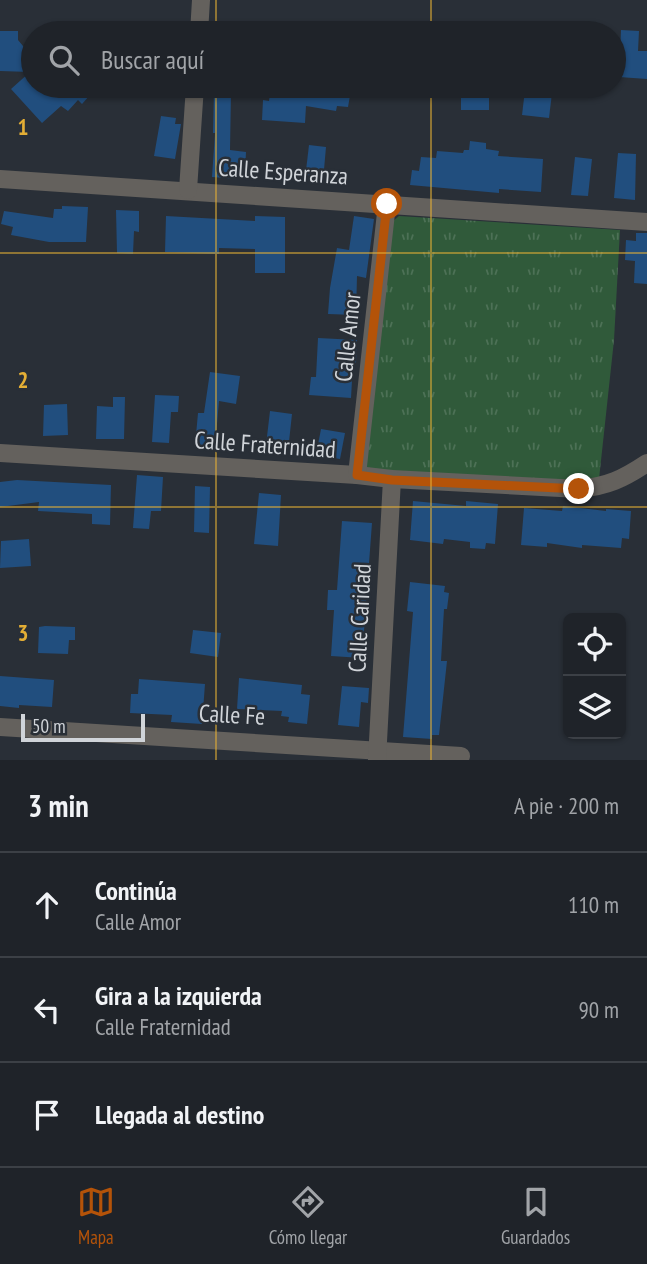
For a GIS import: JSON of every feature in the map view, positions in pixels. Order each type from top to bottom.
[{"type":"street","points":[[200,21],[201,0]]},
{"type":"street","points":[[188,190],[194,98]]},
{"type":"street","name":"Calle Esperanza","points":[[0,178],[647,222]]},
{"type":"street","name":"Calle Amor","points":[[357,475],[387,204]]},
{"type":"street","name":"Calle Fraternidad","points":[[0,453],[357,475],[392,480],[579,489],[602,487],[625,478],[647,463]]},
{"type":"street","name":"Calle Caridad","points":[[377,755],[392,480]]},
{"type":"street","name":"Calle Fe","points":[[0,727],[377,755],[461,756]]},
{"type":"green space","points":[[399,216],[620,230],[614,340],[599,479],[594,483],[375,474],[366,467],[392,222]]},
{"type":"building","points":[[626,30],[639,31],[638,51],[647,51],[647,79],[626,78]]},
{"type":"building","points":[[0,31],[18,31],[21,72],[0,71]]},
{"type":"building","points":[[21,80],[21,98],[87,98],[82,104],[78,100],[68,111],[61,106],[42,123],[11,89]]},
{"type":"building","points":[[214,98],[231,98],[230,150],[246,152],[245,174],[238,174],[238,179],[212,177]]},
{"type":"building","points":[[269,98],[350,98],[348,107],[337,106],[336,111],[306,106],[305,123],[262,120],[263,100],[269,101]]},
{"type":"building","points":[[461,98],[489,98],[489,110],[461,110]]},
{"type":"building","points":[[524,98],[551,98],[549,118],[522,115]]},
{"type":"building","points":[[161,116],[176,118],[175,124],[181,124],[175,159],[154,156]]},
{"type":"building","points":[[470,141],[486,143],[486,149],[499,151],[498,156],[543,159],[541,192],[499,189],[499,193],[410,185],[412,170],[419,171],[421,157],[436,158],[437,151],[463,153],[464,150],[469,150]]},
{"type":"building","points":[[309,145],[326,147],[323,181],[305,179]]},
{"type":"building","points":[[618,153],[636,154],[635,200],[614,198]]},
{"type":"building","points":[[575,157],[592,159],[588,196],[571,195]]},
{"type":"building","points":[[62,206],[88,207],[86,242],[49,242],[11,235],[13,227],[1,224],[4,211],[53,218],[54,209],[62,209]]},
{"type":"building","points":[[116,210],[139,211],[139,232],[134,231],[133,254],[117,253]]},
{"type":"building","points":[[166,216],[255,221],[255,216],[285,217],[285,273],[255,273],[255,249],[219,248],[219,254],[165,252]]},
{"type":"building","points":[[354,216],[374,219],[366,278],[357,276],[356,315],[328,314],[337,248],[349,250]]},
{"type":"building","points":[[636,233],[647,233],[647,284],[634,283],[635,261],[625,260],[626,240],[636,241]]},
{"type":"building","points":[[318,338],[357,340],[351,398],[309,395],[311,377],[316,377]]},
{"type":"building","points":[[210,372],[240,376],[236,404],[219,401],[215,447],[195,446],[198,413],[204,413]]},
{"type":"building","points":[[155,395],[179,396],[178,412],[171,412],[169,443],[152,442]]},
{"type":"building","points":[[113,397],[125,397],[124,439],[96,439],[97,406],[113,407]]},
{"type":"building","points":[[67,404],[68,435],[43,436],[44,405]]},
{"type":"building","points":[[270,411],[292,414],[288,451],[273,450],[273,446],[266,445]]},
{"type":"building","points":[[321,429],[345,433],[340,459],[316,455]]},
{"type":"building","points":[[137,475],[163,477],[161,511],[151,511],[149,529],[133,528]]},
{"type":"building","points":[[17,480],[111,485],[110,525],[92,524],[92,514],[38,511],[39,502],[0,507],[0,482]]},
{"type":"building","points":[[195,486],[210,487],[209,533],[194,532]]},
{"type":"building","points":[[259,493],[281,495],[278,546],[254,544]]},
{"type":"building","points":[[413,501],[466,506],[466,501],[498,504],[495,544],[486,543],[485,549],[470,548],[470,542],[444,539],[443,544],[410,540]]},
{"type":"building","points":[[563,506],[631,511],[629,539],[622,538],[621,548],[582,545],[582,548],[547,543],[547,547],[521,545],[524,508],[562,511]]},
{"type":"building","points":[[342,521],[372,523],[362,658],[331,656],[334,610],[327,610],[328,590],[337,590]]},
{"type":"building","points":[[29,539],[31,566],[0,568],[1,541]]},
{"type":"building","points":[[410,582],[445,586],[444,592],[449,593],[447,609],[444,609],[441,661],[447,661],[439,735],[432,735],[432,739],[403,737],[413,612],[407,611]]},
{"type":"building","points":[[39,627],[75,627],[75,640],[69,640],[68,654],[38,653]]},
{"type":"building","points":[[193,630],[221,633],[218,657],[190,653]]},
{"type":"building","points":[[0,676],[54,680],[52,707],[0,706]]},
{"type":"building","points":[[239,678],[302,685],[301,694],[310,695],[307,724],[288,722],[289,717],[281,716],[282,711],[237,709]]},
{"type":"building","points":[[139,679],[205,684],[202,724],[171,722],[172,715],[130,713],[131,694],[138,694]]},
{"type":"building","points":[[342,686],[369,688],[368,703],[361,702],[359,727],[338,725]]},
{"type":"route","points":[[387,204],[357,475],[392,480],[579,489]]}]
